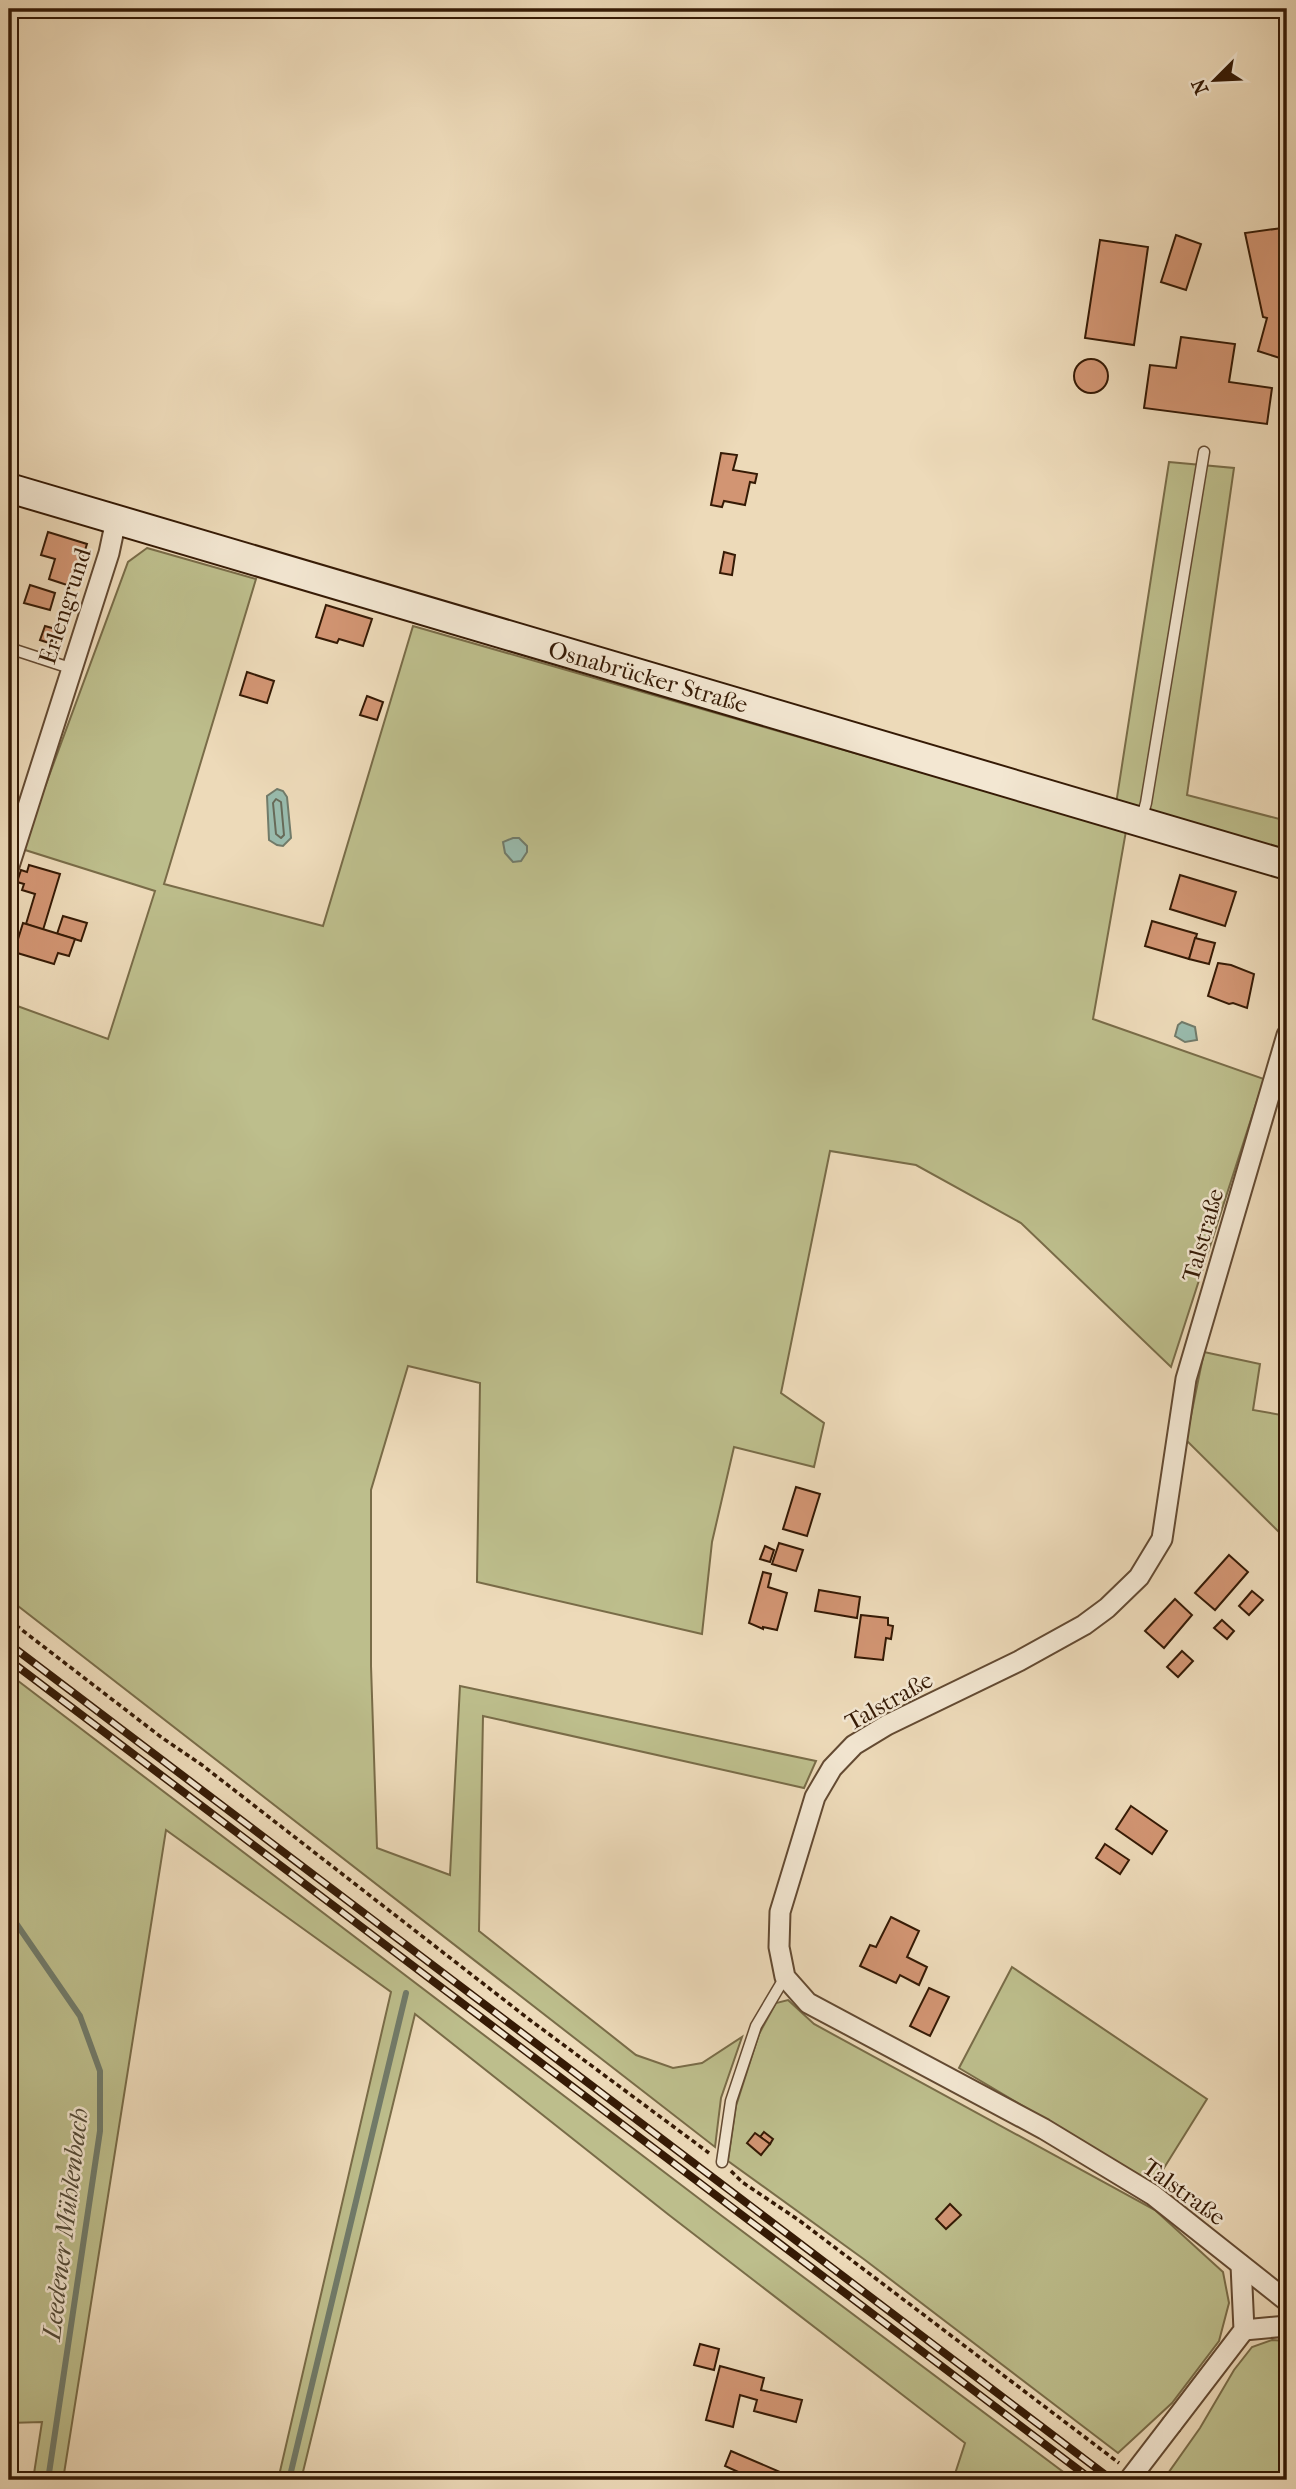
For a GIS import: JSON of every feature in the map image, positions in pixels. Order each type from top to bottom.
[{"type":"main road","name":"Osnabrücker Straße","points":[[9,488],[1287,865]]},
{"type":"street","name":"Erlengrund","points":[[9,866],[109,553],[116,520]]},
{"type":"street","name":"Talstraße","points":[[1287,1035],[1186,1380],[1162,1539],[1139,1577],[1107,1608],[1084,1625],[1019,1661],[887,1725],[854,1745],[832,1768],[816,1797],[780,1912],[779,1947],[785,1977],[808,2003],[1044,2129],[1153,2195],[1287,2301]]},
{"type":"street","points":[[1125,2472],[1172,2424],[1244,2330],[1241,2265]]},
{"type":"street","points":[[1244,2330],[1287,2326]]},
{"type":"lane","points":[[1141,822],[1203,452]]},
{"type":"lane","points":[[9,648],[71,668]]},
{"type":"lane","points":[[722,2162],[731,2101],[755,2026],[785,1977]]},
{"type":"path","points":[[9,1620],[202,1765],[530,2020],[722,2162],[741,2182],[800,2221],[1125,2472]]},
{"type":"green space","points":[[1169,462],[1234,468],[1187,795],[1287,821],[1287,853],[1116,804]]},
{"type":"green space","points":[[147,548],[256,579],[164,884],[323,926],[413,626],[1126,831],[1093,1019],[1264,1079],[1171,1367],[1021,1223],[916,1165],[830,1151],[781,1393],[824,1423],[814,1467],[734,1447],[712,1542],[702,1634],[477,1582],[480,1383],[408,1366],[371,1490],[371,1666],[377,1848],[450,1875],[460,1686],[816,1761],[804,1788],[483,1716],[479,1931],[636,2055],[673,2068],[702,2063],[742,2037],[721,2098],[715,2147],[9,1599],[9,1003],[108,1039],[155,891],[22,849],[128,562]]},
{"type":"green space","points":[[1204,1352],[1260,1364],[1253,1410],[1287,1416],[1287,1540],[1186,1440]]},
{"type":"green space","points":[[9,1674],[1074,2480],[953,2480],[965,2443],[669,2215],[415,2014],[301,2480],[278,2480],[391,1992],[166,1830],[63,2480],[33,2480],[42,2422],[9,2423]]},
{"type":"green space","points":[[1012,1967],[1207,2099],[1154,2184],[959,2068]]},
{"type":"green space","points":[[788,2000],[814,2024],[1155,2210],[1223,2272],[1229,2303],[1219,2341],[1172,2403],[1118,2453],[865,2260],[728,2161],[736,2106],[759,2034],[776,2003]]},
{"type":"green space","points":[[1272,2340],[1287,2341],[1287,2480],[1165,2480],[1234,2370],[1252,2347]]},
{"type":"water","points":[[277,789],[283,791],[287,797],[291,838],[283,846],[269,840],[267,796]]},
{"type":"water","points":[[519,838],[527,846],[527,852],[521,861],[513,862],[505,853],[503,842]]},
{"type":"water","points":[[1182,1022],[1195,1027],[1197,1040],[1185,1042],[1175,1036],[1178,1025]]},
{"type":"building","points":[[1282,228],[1287,257],[1286,360],[1258,351],[1267,318],[1263,317],[1245,233]]},
{"type":"building","points":[[1176,235],[1201,244],[1186,290],[1161,282]]},
{"type":"building","points":[[1100,240],[1148,247],[1134,345],[1085,338]]},
{"type":"building","points":[[1181,337],[1235,344],[1229,382],[1272,388],[1267,424],[1144,408],[1150,365],[1176,368]]},
{"type":"building","points":[[1091,359],[1103,364],[1108,376],[1103,388],[1091,393],[1079,388],[1074,376],[1079,364]]},
{"type":"building","points":[[721,453],[737,455],[733,470],[757,474],[755,483],[750,482],[745,505],[724,501],[722,507],[711,505]]},
{"type":"building","points":[[48,532],[87,544],[73,587],[49,579],[55,559],[41,555]]},
{"type":"building","points":[[724,552],[735,555],[732,575],[720,573]]},
{"type":"building","points":[[30,585],[55,593],[50,610],[24,603]]},
{"type":"building","points":[[326,605],[372,619],[363,646],[339,639],[337,643],[316,637]]},
{"type":"building","points":[[45,626],[59,630],[55,645],[40,640]]},
{"type":"building","points":[[247,672],[274,681],[267,703],[240,695]]},
{"type":"building","points":[[367,696],[383,702],[377,720],[360,715]]},
{"type":"building","points":[[29,865],[60,874],[43,930],[26,924],[35,894],[22,890],[24,884],[17,882],[21,870],[27,872]]},
{"type":"building","points":[[1180,875],[1236,892],[1225,926],[1170,909]]},
{"type":"building","points":[[63,916],[87,923],[81,941],[57,934]]},
{"type":"building","points":[[1152,921],[1197,934],[1189,959],[1145,946]]},
{"type":"building","points":[[23,923],[75,939],[69,956],[58,953],[54,964],[14,952]]},
{"type":"building","points":[[1195,938],[1215,943],[1209,964],[1189,959]]},
{"type":"building","points":[[1218,963],[1254,974],[1247,1008],[1208,996]]},
{"type":"building","points":[[796,1487],[820,1494],[807,1536],[783,1529]]},
{"type":"building","points":[[779,1543],[803,1550],[796,1571],[772,1564]]},
{"type":"building","points":[[765,1546],[774,1550],[770,1562],[760,1559]]},
{"type":"building","points":[[1229,1555],[1248,1572],[1215,1610],[1195,1593]]},
{"type":"building","points":[[763,1572],[771,1574],[768,1587],[787,1593],[777,1630],[763,1629],[749,1623]]},
{"type":"building","points":[[819,1590],[860,1597],[857,1618],[815,1611]]},
{"type":"building","points":[[1252,1591],[1263,1600],[1249,1615],[1239,1606]]},
{"type":"building","points":[[1175,1599],[1192,1615],[1164,1648],[1145,1631]]},
{"type":"building","points":[[861,1615],[888,1618],[888,1625],[893,1626],[891,1639],[886,1638],[883,1660],[855,1657]]},
{"type":"building","points":[[1222,1620],[1234,1631],[1227,1639],[1214,1628]]},
{"type":"building","points":[[1182,1651],[1193,1661],[1178,1677],[1167,1667]]},
{"type":"building","points":[[1131,1806],[1167,1831],[1152,1854],[1116,1829]]},
{"type":"building","points":[[1105,1844],[1129,1860],[1120,1874],[1096,1858]]},
{"type":"building","points":[[891,1917],[919,1931],[907,1957],[927,1967],[919,1985],[900,1975],[896,1983],[860,1966],[870,1945],[876,1947]]},
{"type":"building","points":[[929,1988],[949,1997],[930,2036],[910,2026]]},
{"type":"building","points":[[764,2132],[773,2139],[770,2144],[760,2137]]},
{"type":"building","points":[[755,2133],[770,2144],[761,2155],[747,2143]]},
{"type":"building","points":[[950,2204],[961,2215],[946,2229],[936,2219]]},
{"type":"building","points":[[700,2344],[719,2349],[714,2370],[694,2365]]},
{"type":"building","points":[[720,2366],[764,2378],[761,2390],[802,2400],[796,2422],[754,2411],[757,2400],[740,2395],[733,2427],[706,2420]]},
{"type":"building","points":[[731,2451],[780,2472],[776,2480],[756,2480],[725,2466]]},
{"type":"waterway","name":"Leedener Mühlenbach","points":[[9,1913],[80,2016],[100,2071],[100,2131],[48,2480]]},
{"type":"waterway","points":[[289,2480],[406,1993]]},
{"type":"railway","points":[[9,1644],[1112,2480]]},
{"type":"railway","points":[[9,1660],[1092,2480]]}]
